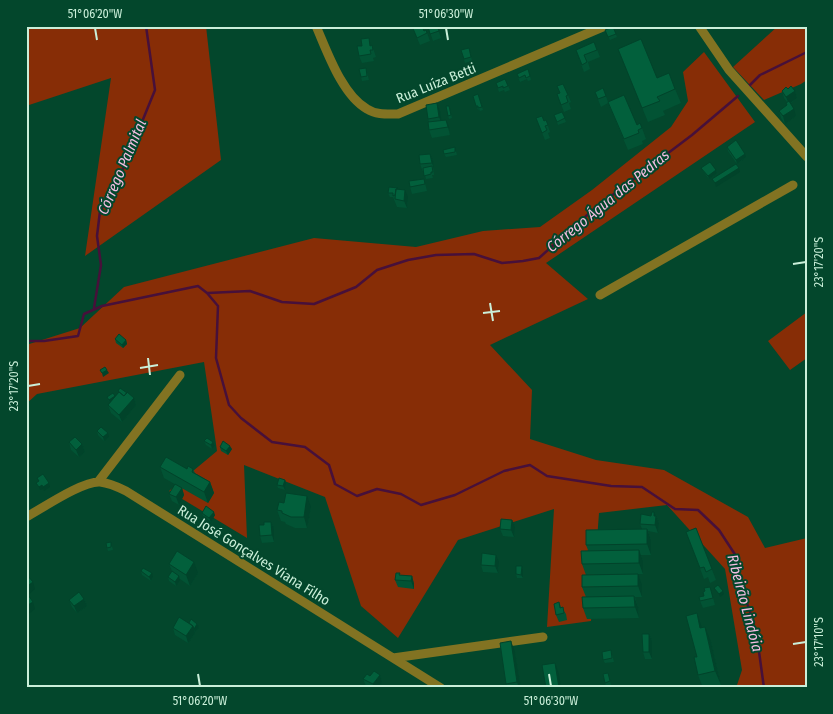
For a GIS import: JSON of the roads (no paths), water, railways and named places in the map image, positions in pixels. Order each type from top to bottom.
[{"type":"street","name":"Rua Luíza Betti","points":[[316,26],[329,57],[345,87],[354,99],[367,109],[382,114],[398,114],[605,26]]},
{"type":"street","points":[[699,26],[729,70],[807,157]]},
{"type":"street","points":[[600,295],[793,185]]},
{"type":"street","points":[[26,517],[82,486],[98,482],[180,375]]},
{"type":"street","name":"Rua José Gonçalves Viana Filho","points":[[98,482],[114,485],[126,491],[441,688]]},
{"type":"street","points":[[393,658],[543,637]]},
{"type":"waterway","name":"Córrego Palmital","points":[[94,308],[101,265],[97,236],[100,211],[115,188],[155,90],[146,26]]},
{"type":"waterway","name":"Córrego Água das Pedras","points":[[749,86],[760,75],[807,52]]},
{"type":"waterway","name":"Córrego Água das Pedras","points":[[208,293],[250,291],[282,302],[314,304],[356,287],[377,270],[408,260],[436,255],[474,254],[502,263],[539,258],[594,209],[692,135],[738,96]]},
{"type":"waterway","name":"Ribeirão Lindóia","points":[[26,341],[44,341],[78,336],[84,314],[102,306],[198,286],[218,306],[216,358],[229,405],[241,418],[272,442],[305,447],[329,465],[335,484],[357,496],[377,489],[401,494],[421,505],[455,495],[504,471],[530,465],[547,476],[611,486],[642,487],[675,509],[698,510],[719,530],[736,556],[742,593],[749,608],[757,637],[764,688]]}]
